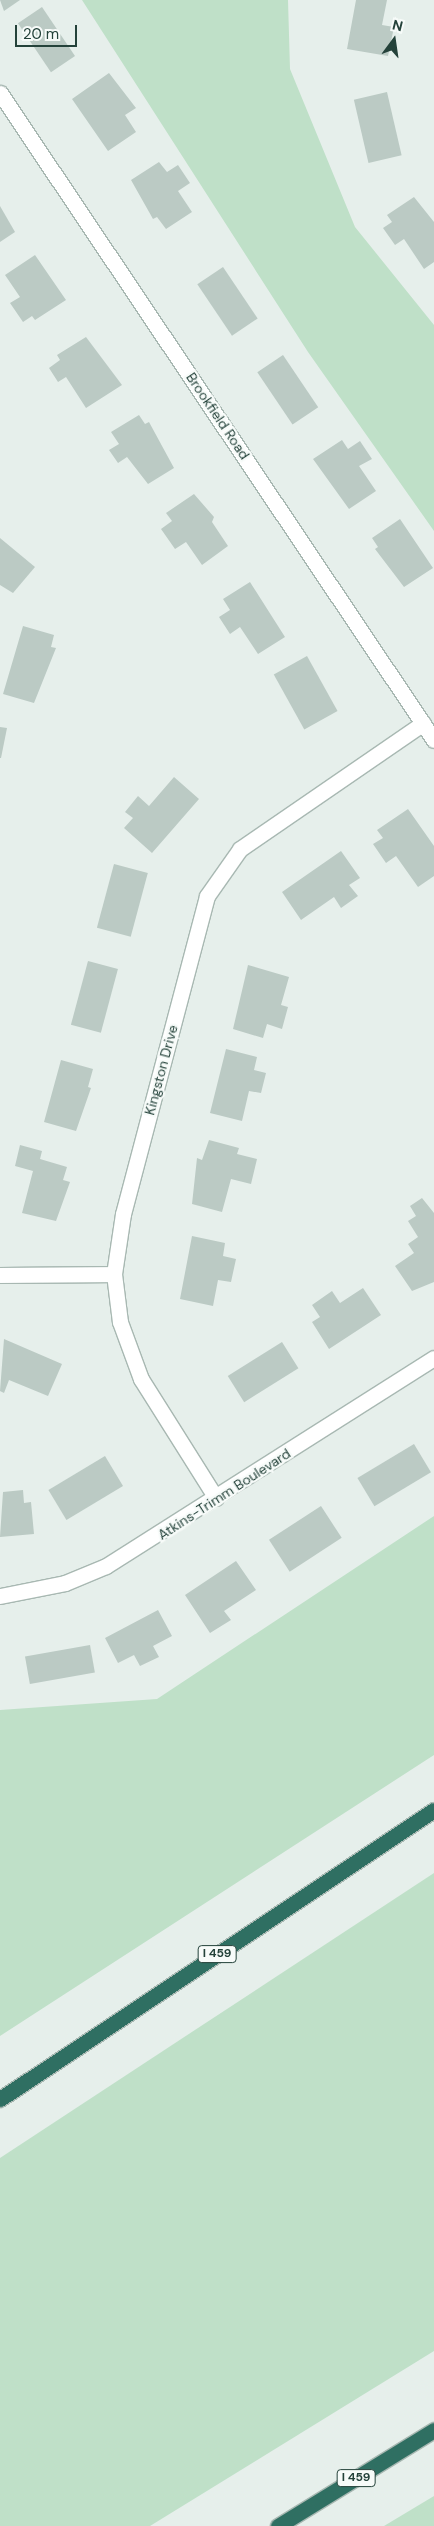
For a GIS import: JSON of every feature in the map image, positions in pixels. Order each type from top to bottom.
[{"type":"highway","name":"I 459","points":[[0,2099],[434,1810]]},
{"type":"highway","name":"I 459","points":[[278,2526],[434,2430]]},
{"type":"street","name":"Brookfield Road","points":[[0,93],[434,740]]},
{"type":"street","name":"Kingston Drive","points":[[216,1498],[141,1379],[120,1322],[114,1274],[123,1214],[207,896],[240,849],[423,723]]},
{"type":"street","points":[[0,1275],[114,1274]]},
{"type":"street","name":"Atkins-Trimm Boulevard","points":[[0,1596],[49,1588],[106,1566],[434,1358]]},
{"type":"green space","points":[[82,0],[288,0],[290,69],[355,227],[434,325],[434,531],[308,352]]},
{"type":"green space","points":[[434,1516],[434,1755],[0,2036],[0,1710],[157,1699]]},
{"type":"green space","points":[[434,1873],[434,2351],[150,2526],[0,2526],[0,2158]]},
{"type":"green space","points":[[434,2496],[434,2526],[384,2526]]},
{"type":"building","points":[[0,0],[20,0],[4,11]]},
{"type":"building","points":[[356,0],[387,0],[382,25],[394,27],[388,56],[347,49]]},
{"type":"building","points":[[42,7],[75,56],[51,72],[18,23]]},
{"type":"building","points":[[109,73],[136,108],[125,115],[136,132],[108,151],[72,99]]},
{"type":"building","points":[[387,92],[402,155],[368,163],[354,100]]},
{"type":"building","points":[[159,162],[167,172],[178,165],[190,183],[178,191],[192,212],[166,229],[157,217],[153,219],[131,180]]},
{"type":"building","points":[[414,197],[434,222],[434,262],[424,269],[404,239],[395,245],[383,228],[392,222],[387,215]]},
{"type":"building","points":[[0,206],[15,232],[0,242]]},
{"type":"building","points":[[35,255],[66,300],[35,320],[32,316],[23,322],[10,303],[20,297],[5,275]]},
{"type":"building","points":[[223,267],[258,318],[232,336],[197,284]]},
{"type":"building","points":[[86,337],[122,385],[86,408],[66,377],[58,382],[49,368],[60,360],[57,355]]},
{"type":"building","points":[[283,355],[318,407],[293,425],[257,372]]},
{"type":"building","points":[[139,415],[145,424],[149,422],[174,468],[148,484],[127,457],[118,463],[109,450],[119,444],[111,432]]},
{"type":"building","points":[[342,440],[348,449],[360,441],[372,459],[359,466],[376,491],[349,509],[313,459]]},
{"type":"building","points":[[194,494],[214,517],[212,522],[228,546],[202,565],[186,542],[175,549],[161,529],[172,521],[166,513]]},
{"type":"building","points":[[400,519],[433,568],[404,587],[375,549],[378,547],[372,538]]},
{"type":"building","points":[[0,538],[35,567],[13,593],[0,585]]},
{"type":"building","points":[[250,582],[285,637],[258,654],[240,627],[230,634],[219,617],[230,610],[223,599]]},
{"type":"building","points":[[23,626],[54,635],[51,647],[56,648],[34,703],[3,694]]},
{"type":"building","points":[[307,656],[338,711],[304,730],[274,674]]},
{"type":"building","points":[[0,727],[7,728],[1,758],[0,758]]},
{"type":"building","points":[[174,777],[199,799],[152,853],[124,828],[133,818],[125,812],[138,796],[149,806]]},
{"type":"building","points":[[408,809],[434,846],[434,876],[418,887],[396,856],[386,863],[373,844],[383,838],[377,830]]},
{"type":"building","points":[[341,851],[360,878],[349,885],[358,896],[341,908],[334,897],[301,920],[282,892]]},
{"type":"building","points":[[114,864],[148,873],[131,937],[97,928]]},
{"type":"building","points":[[88,961],[118,969],[101,1033],[71,1025]]},
{"type":"building","points":[[248,965],[289,977],[281,1005],[288,1007],[282,1029],[267,1024],[263,1038],[233,1029]]},
{"type":"building","points":[[226,1049],[257,1057],[254,1070],[266,1073],[261,1093],[249,1091],[242,1121],[210,1113]]},
{"type":"building","points":[[61,1060],[93,1069],[88,1087],[91,1088],[76,1131],[44,1122]]},
{"type":"building","points":[[209,1140],[239,1148],[237,1154],[257,1159],[251,1184],[231,1179],[222,1212],[192,1204],[197,1158],[202,1160]]},
{"type":"building","points":[[20,1145],[42,1151],[40,1159],[67,1167],[63,1180],[70,1182],[56,1221],[22,1213],[33,1171],[15,1166]]},
{"type":"building","points":[[422,1198],[434,1213],[434,1282],[412,1291],[395,1266],[414,1253],[408,1244],[418,1237],[408,1221],[416,1216],[410,1206]]},
{"type":"building","points":[[192,1236],[225,1243],[223,1256],[236,1259],[231,1282],[218,1280],[213,1306],[180,1299]]},
{"type":"building","points":[[363,1288],[381,1315],[329,1349],[312,1322],[320,1317],[312,1305],[332,1291],[340,1303]]},
{"type":"building","points":[[4,1339],[62,1364],[48,1396],[9,1380],[4,1393],[0,1391]]},
{"type":"building","points":[[282,1342],[298,1368],[244,1402],[228,1376]]},
{"type":"building","points":[[414,1444],[431,1472],[374,1506],[357,1478]]},
{"type":"building","points":[[105,1456],[123,1486],[66,1520],[48,1490]]},
{"type":"building","points":[[23,1490],[24,1503],[31,1502],[34,1534],[0,1537],[3,1492]]},
{"type":"building","points":[[321,1506],[342,1538],[290,1572],[269,1540]]},
{"type":"building","points":[[236,1561],[256,1590],[224,1611],[231,1620],[210,1633],[185,1595]]},
{"type":"building","points":[[158,1610],[172,1636],[153,1646],[159,1657],[140,1666],[134,1655],[118,1663],[105,1638]]},
{"type":"building","points":[[90,1645],[95,1673],[30,1684],[25,1656]]}]
